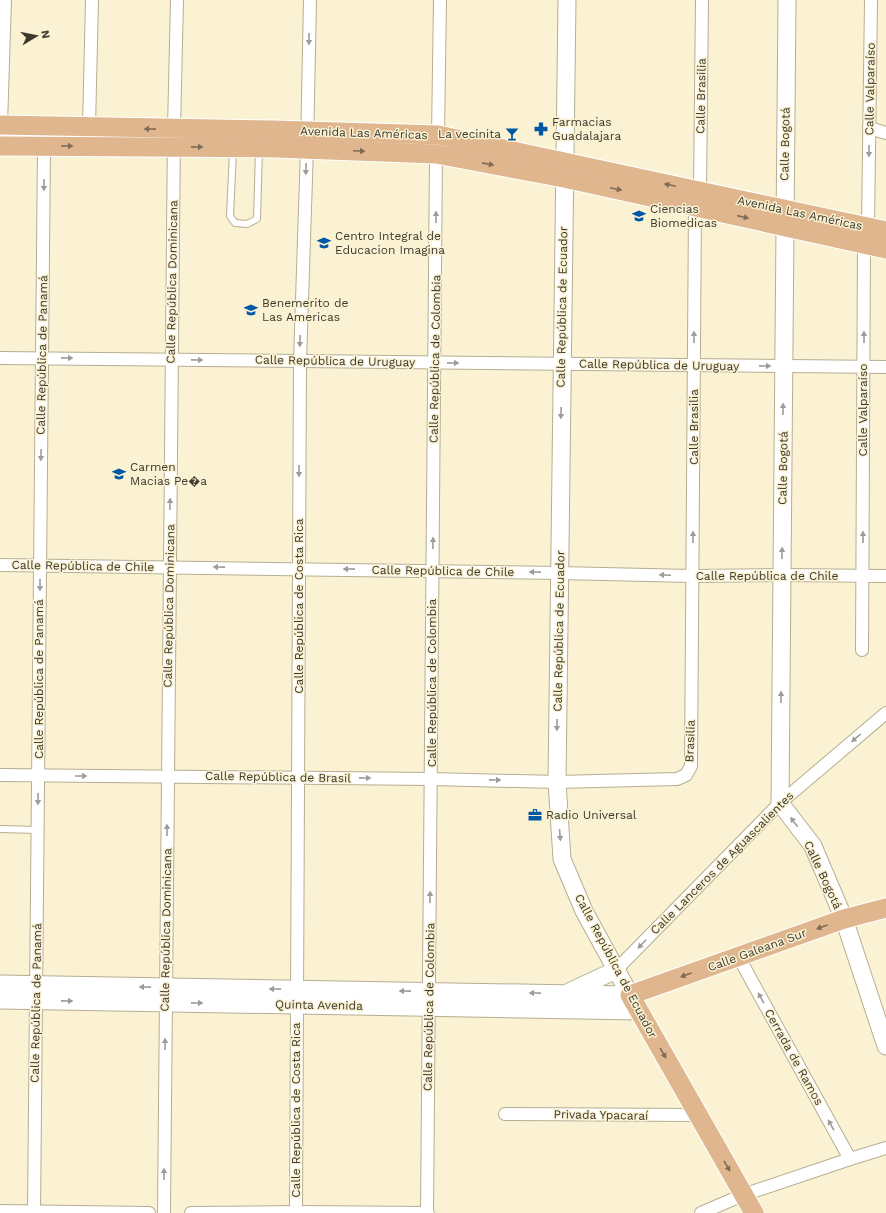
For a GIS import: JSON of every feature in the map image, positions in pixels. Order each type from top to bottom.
[{"type":"main road","name":"Avenida Las Américas","points":[[1,125],[89,127],[233,147],[259,147],[307,140],[438,135],[564,170],[785,219],[866,235],[886,231]]},
{"type":"main road","name":"Avenida Las Américas","points":[[0,146],[44,146],[273,130],[307,140],[564,170]]},
{"type":"main road","name":"Avenida Las Américas","points":[[866,235],[886,249]]},
{"type":"main road","name":"Calle Galeana Sur","points":[[634,1003],[738,956],[844,919],[886,908]]},
{"type":"main road","name":"Calle República de Ecuador","points":[[634,1003],[754,1213]]},
{"type":"street","points":[[1,125],[4,0]]},
{"type":"street","points":[[89,127],[92,0]]},
{"type":"street","name":"Calle República Dominicana","points":[[164,1213],[174,138],[177,0]]},
{"type":"street","name":"Calle República de Costa Rica","points":[[296,1212],[300,361],[310,0]]},
{"type":"street","points":[[438,135],[440,0]]},
{"type":"street","name":"Calle República de Ecuador","points":[[567,0],[557,782],[562,859],[584,911],[634,1003]]},
{"type":"street","name":"Calle Brasilia","points":[[692,576],[694,365],[702,0]]},
{"type":"street","name":"Calle Bogotá","points":[[787,0],[780,803],[813,846],[844,919],[886,1046]]},
{"type":"street","name":"Calle Valparaíso","points":[[862,650],[863,367],[871,0]]},
{"type":"street","points":[[869,128],[886,133]]},
{"type":"street","name":"Calle República de Panamá","points":[[34,1212],[44,146]]},
{"type":"street","name":"Calle República de Colombia","points":[[427,1213],[436,154]]},
{"type":"street","name":"Calle República de Uruguay","points":[[0,358],[886,367]]},
{"type":"street","name":"Calle República de Chile","points":[[0,565],[299,568],[692,576],[886,576]]},
{"type":"street","name":"Brasilia","points":[[557,782],[677,779],[686,775],[691,766],[692,576]]},
{"type":"street","name":"Calle Lanceros de Aguascalientes","points":[[616,970],[780,803],[886,713]]},
{"type":"street","name":"Calle República de Brasil","points":[[0,775],[431,779],[557,782]]},
{"type":"street","name":"Cerrada de Ramos","points":[[738,956],[850,1159]]},
{"type":"street","points":[[566,994],[616,970]]},
{"type":"street","name":"Quinta Avenida","points":[[0,984],[36,993]]},
{"type":"street","name":"Quinta Avenida","points":[[0,1000],[36,993],[634,1003]]},
{"type":"street","name":"Quinta Avenida","points":[[429,999],[566,994],[634,1003]]},
{"type":"street","name":"Privada Ypacaraí","points":[[504,1114],[698,1116]]},
{"type":"street","points":[[701,1213],[743,1194],[886,1148]]},
{"type":"street","points":[[0,1210],[34,1212],[149,1213]]},
{"type":"street","points":[[191,1213],[427,1213]]},
{"type":"lane","points":[[233,147],[230,216],[235,223],[247,224],[257,219],[259,147]]},
{"type":"lane","points":[[0,829],[38,830]]},
{"type":"place","name":"Farmacias Guadalajara","points":[[541,129]]},
{"type":"place","name":"La vecinita","points":[[512,134]]},
{"type":"place","name":"Ciencias Biomedicas","points":[[639,216]]},
{"type":"place","name":"Centro Integral de Educacion Imagina","points":[[324,243]]},
{"type":"place","name":"Benemerito de Las Americas","points":[[251,310]]},
{"type":"place","name":"Carmen Macias Pe�a","points":[[119,474]]},
{"type":"place","name":"Radio Universal","points":[[535,815]]}]
